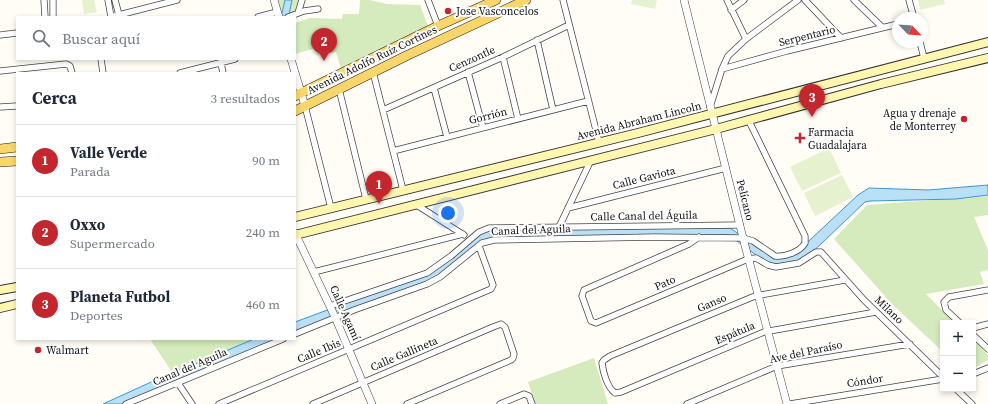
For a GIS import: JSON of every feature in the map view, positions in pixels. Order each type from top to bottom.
[{"type":"main road","name":"Avenida Adolfo Ruíz Cortines","points":[[298,95],[438,26],[496,0]]},
{"type":"main road","name":"Avenida Adolfo Ruíz Cortines","points":[[296,110],[408,55],[526,0]]},
{"type":"main road","points":[[448,36],[455,25],[480,13],[486,4]]},
{"type":"main road","points":[[408,55],[418,44],[436,35],[439,32],[438,26]]},
{"type":"main road","name":"Avenida Abraham Lincoln","points":[[296,217],[599,142],[711,111],[988,42]]},
{"type":"main road","points":[[296,234],[716,129],[748,119],[881,84],[988,58]]},
{"type":"main road","points":[[0,149],[16,147]]},
{"type":"main road","points":[[0,162],[16,161]]},
{"type":"main road","points":[[0,290],[16,287]]},
{"type":"main road","points":[[0,308],[16,304]]},
{"type":"street","points":[[44,0],[45,16]]},
{"type":"street","points":[[53,0],[53,16]]},
{"type":"street","points":[[108,0],[111,16]]},
{"type":"street","points":[[115,0],[118,15]]},
{"type":"street","points":[[114,16],[177,0]]},
{"type":"street","points":[[268,16],[278,15],[274,0]]},
{"type":"street","points":[[298,13],[302,0]]},
{"type":"street","points":[[428,0],[438,26]]},
{"type":"street","points":[[563,0],[599,142]]},
{"type":"street","name":"Pelícano","points":[[684,0],[748,259],[777,366],[789,404]]},
{"type":"street","points":[[727,0],[746,39]]},
{"type":"street","points":[[732,10],[744,0]]},
{"type":"street","points":[[711,111],[722,69],[728,56],[746,39],[798,0]]},
{"type":"street","points":[[805,0],[841,38]]},
{"type":"street","points":[[854,0],[882,27]]},
{"type":"street","points":[[909,1],[912,12]]},
{"type":"street","points":[[290,16],[318,9]]},
{"type":"street","name":"Cenzontle","points":[[383,110],[503,57],[569,25]]},
{"type":"street","name":"Serpentario","points":[[722,69],[892,25]]},
{"type":"street","points":[[0,35],[16,33]]},
{"type":"street","points":[[537,40],[553,110]]},
{"type":"street","points":[[922,48],[924,58]]},
{"type":"street","points":[[503,57],[518,119]]},
{"type":"street","points":[[101,60],[103,72]]},
{"type":"street","points":[[184,72],[231,60]]},
{"type":"street","points":[[291,60],[294,72]]},
{"type":"street","points":[[0,71],[57,62],[70,66],[72,72]]},
{"type":"street","points":[[220,63],[223,72]]},
{"type":"street","points":[[373,72],[403,190]]},
{"type":"street","points":[[468,72],[483,128]]},
{"type":"street","points":[[296,85],[298,95],[305,106],[331,208]]},
{"type":"street","points":[[434,88],[447,137]]},
{"type":"street","points":[[339,89],[366,199]]},
{"type":"street","name":"Gorrión","points":[[393,151],[588,101]]},
{"type":"street","points":[[0,107],[16,106]]},
{"type":"street","points":[[743,238],[753,241],[771,254],[778,257],[798,250],[805,243],[805,236],[748,119]]},
{"type":"street","points":[[559,227],[591,160]]},
{"type":"street","name":"Calle Gaviota","points":[[568,208],[726,168]]},
{"type":"street","points":[[415,204],[470,239]]},
{"type":"street","name":"Calle Canal del Águila","points":[[333,312],[427,273],[451,256],[484,229],[740,225]]},
{"type":"street","points":[[314,272],[463,234]]},
{"type":"street","name":"Calle Agamí","points":[[296,236],[333,312],[372,404]]},
{"type":"street","name":"Pato","points":[[700,237],[689,244],[584,290],[582,296],[590,319],[593,323],[748,259]]},
{"type":"street","name":"Canal del Aguila","points":[[296,333],[333,312],[434,281],[479,246],[488,241],[500,239],[743,238]]},
{"type":"street","name":"Calle Ibis","points":[[220,404],[492,288],[493,285],[479,246]]},
{"type":"street","name":"Milano","points":[[748,259],[756,258],[776,268],[801,262],[816,252],[824,254],[845,280],[940,375]]},
{"type":"street","name":"Ganso","points":[[610,387],[602,362],[610,356],[759,295],[845,280]]},
{"type":"street","points":[[957,320],[946,310],[944,302],[946,299],[949,297],[988,290]]},
{"type":"street","name":"Espátula","points":[[610,387],[615,393],[621,392],[768,330],[876,312]]},
{"type":"street","name":"Calle Gallineta","points":[[313,404],[493,327],[501,324],[506,327],[514,354],[513,358],[407,404]]},
{"type":"street","points":[[976,327],[988,324]]},
{"type":"street","points":[[976,338],[988,349]]},
{"type":"street","name":"Canal del Aguila","points":[[127,404],[281,340]]},
{"type":"street","name":"Ave del Paraíso","points":[[687,404],[777,366],[910,344]]},
{"type":"street","points":[[976,373],[988,368]]},
{"type":"street","name":"Cóndor","points":[[789,404],[940,379]]},
{"type":"street","points":[[178,383],[192,404]]},
{"type":"street","points":[[959,392],[972,404]]},
{"type":"street","points":[[500,404],[521,395],[529,396],[532,404]]},
{"type":"green space","points":[[82,0],[94,0],[97,12],[84,14]]},
{"type":"green space","points":[[274,0],[302,0],[298,13],[290,16],[279,16]]},
{"type":"green space","points":[[360,0],[369,0],[387,4],[420,5],[428,26],[341,69],[336,52],[317,55],[316,48],[296,54],[296,23],[310,18],[342,19],[343,14],[359,14]]},
{"type":"green space","points":[[632,0],[657,0],[655,9],[631,4]]},
{"type":"green space","points":[[918,0],[944,0],[945,4],[920,10]]},
{"type":"green space","points":[[829,148],[841,173],[802,191],[790,167]]},
{"type":"green space","points":[[842,175],[853,197],[815,216],[804,193]]},
{"type":"green space","points":[[988,196],[988,215],[974,217],[988,250],[988,270],[980,272],[984,284],[926,294],[952,320],[940,320],[940,349],[891,303],[834,239],[867,205]]},
{"type":"green space","points":[[151,340],[252,340],[200,362],[172,372]]},
{"type":"green space","points":[[976,343],[988,355],[988,360],[976,366]]},
{"type":"green space","points":[[594,358],[608,404],[535,404],[528,382]]},
{"type":"water","points":[[285,0],[292,0],[289,15],[281,16]]},
{"type":"water","points":[[988,185],[988,195],[956,199],[865,202],[803,261],[768,265],[729,235],[488,241],[440,277],[296,334],[296,322],[422,275],[485,229],[730,228],[774,258],[796,253],[858,195],[869,188],[928,190]]},
{"type":"water","points":[[252,340],[281,340],[126,404],[103,404],[173,372]]},
{"type":"place","name":"Jose Vasconcelos","points":[[448,11]]},
{"type":"place","name":"Oxxo","points":[[324,61]]},
{"type":"place","name":"Planeta Futbol","points":[[812,117]]},
{"type":"place","name":"Agua y drenaje de Monterrey","points":[[964,119]]},
{"type":"place","name":"Farmacia Guadalajara","points":[[800,138]]},
{"type":"place","name":"Valle Verde","points":[[379,204]]},
{"type":"place","name":"Walmart","points":[[38,350]]}]
